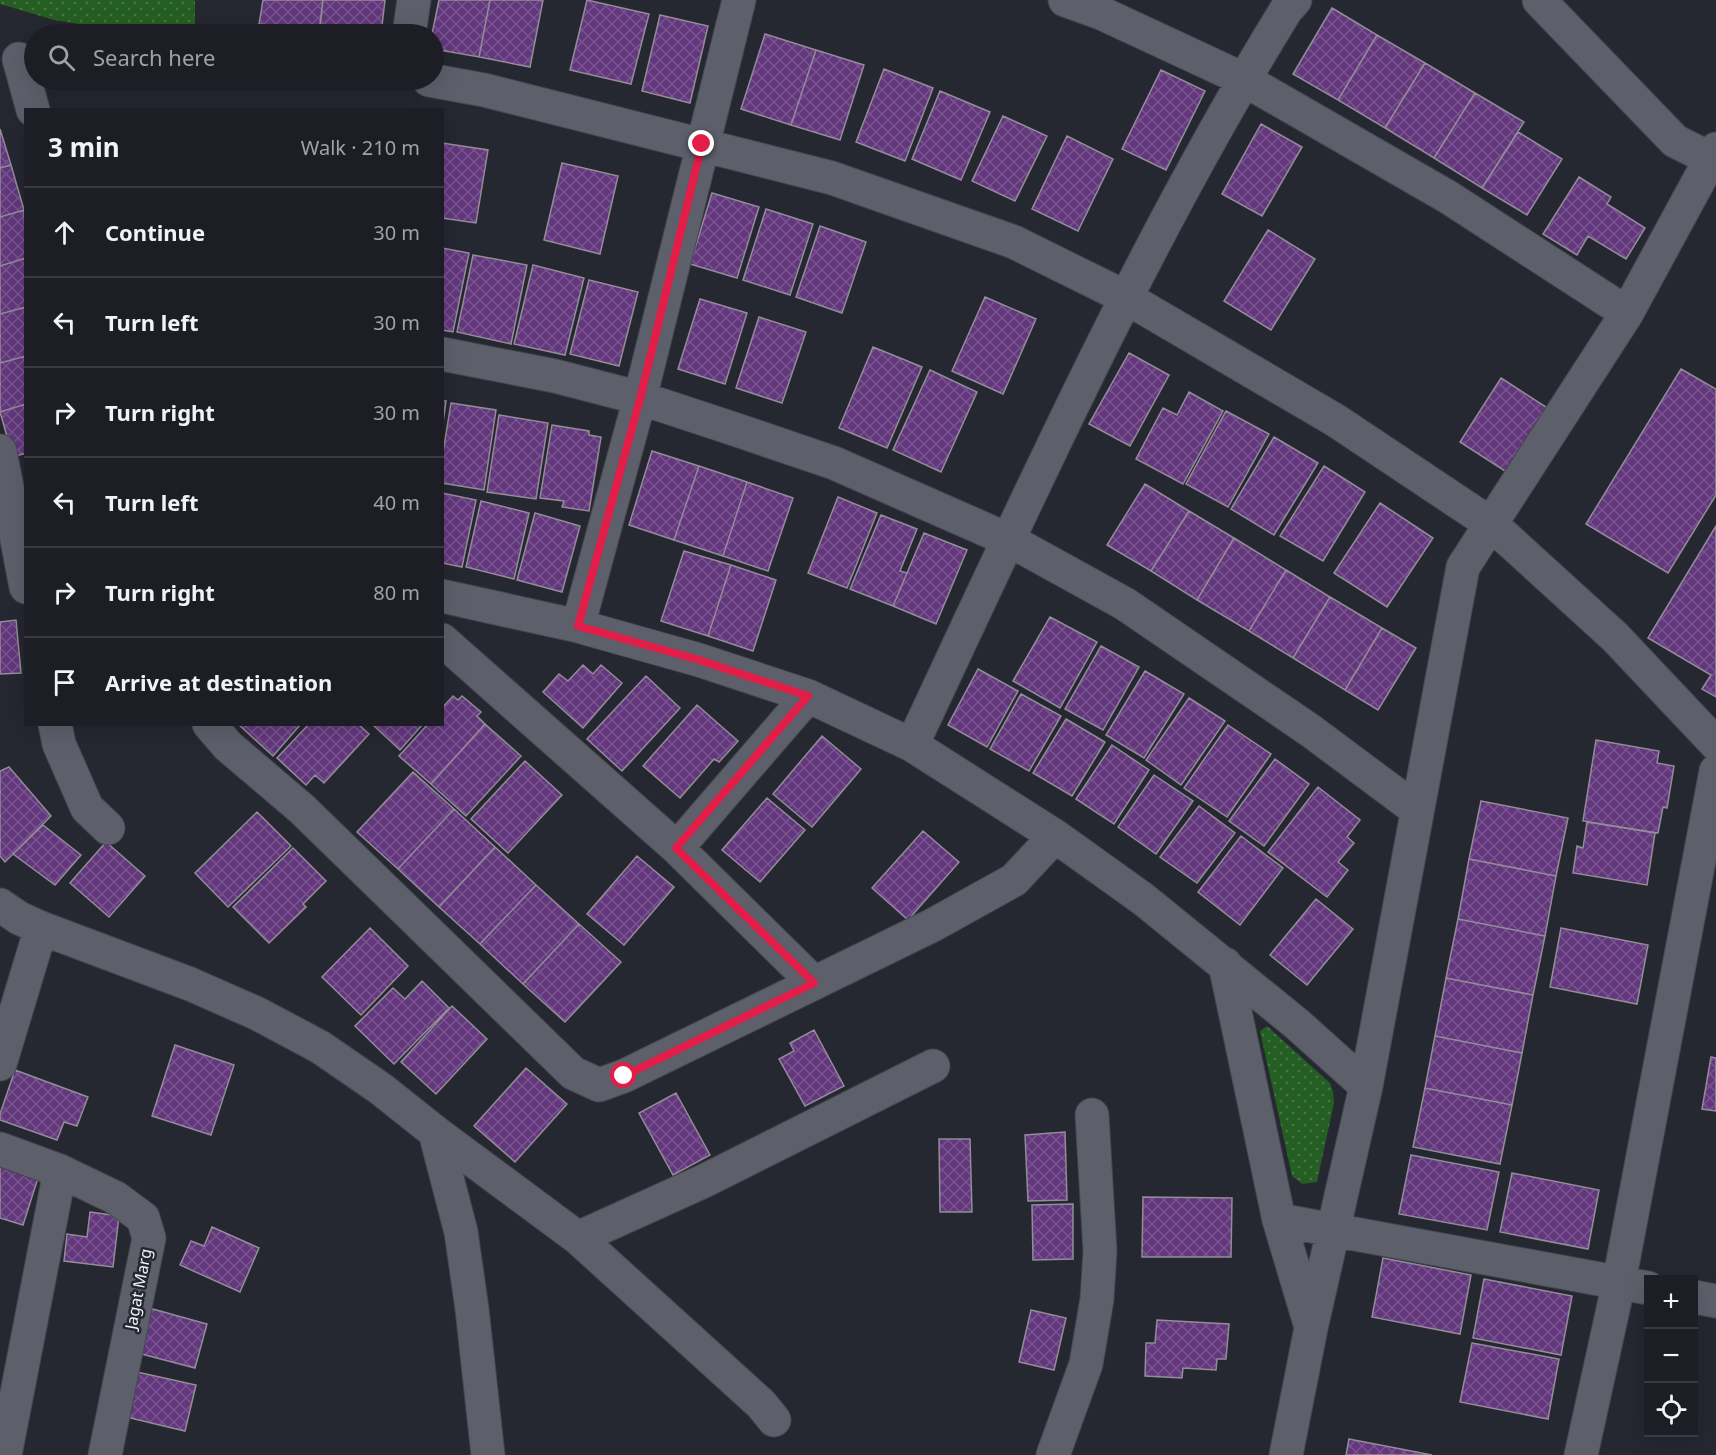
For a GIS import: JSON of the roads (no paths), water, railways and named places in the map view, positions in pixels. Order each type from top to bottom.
[{"type":"street","points":[[410,24],[414,0]]},
{"type":"street","points":[[578,626],[640,399],[739,0]]},
{"type":"street","points":[[1065,0],[1101,13],[1243,79],[1448,197],[1627,313]]},
{"type":"street","points":[[912,745],[1125,297],[1243,79],[1286,9],[1294,0]]},
{"type":"street","points":[[1286,1455],[1311,1328],[1366,1086],[1462,567],[1627,313],[1714,154],[1675,141],[1550,5]]},
{"type":"street","points":[[18,56],[24,78]]},
{"type":"street","points":[[444,83],[484,90],[832,178],[1004,239],[1125,297],[1335,420],[1491,524],[1615,637],[1716,744]]},
{"type":"street","points":[[27,90],[32,108]]},
{"type":"street","points":[[444,354],[555,375],[640,399],[834,463],[1009,540],[1125,604],[1311,731],[1417,810]]},
{"type":"street","points":[[0,451],[24,577]]},
{"type":"street","points":[[444,596],[578,626],[699,660],[808,696],[912,745],[1054,836],[1143,899],[1297,1024],[1366,1086]]},
{"type":"street","points":[[444,642],[676,848],[814,983]]},
{"type":"street","points":[[676,848],[808,696]]},
{"type":"street","points":[[55,726],[59,744],[87,808],[108,828]]},
{"type":"street","points":[[212,726],[228,746],[302,809],[573,1073],[599,1084],[624,1076],[933,925],[1014,880],[1054,836]]},
{"type":"street","points":[[1581,1455],[1634,1285],[1716,771]]},
{"type":"street","points":[[0,1064],[15,921],[190,984],[256,1013],[328,1053],[381,1089],[578,1238],[761,1404],[774,1420]]},
{"type":"street","points":[[1225,964],[1279,1220],[1311,1328]]},
{"type":"street","points":[[578,1238],[704,1181],[933,1066]]},
{"type":"street","points":[[1053,1455],[1086,1364],[1097,1299],[1100,1251],[1092,1115]]},
{"type":"street","points":[[435,1132],[461,1232],[488,1455]]},
{"type":"street","name":"Jagat Marg","points":[[0,1149],[60,1171],[116,1198],[143,1218],[149,1238],[105,1455]]},
{"type":"street","points":[[5,1455],[11,1372],[60,1171]]},
{"type":"street","points":[[1279,1220],[1634,1285]]},
{"type":"street","points":[[1698,1298],[1716,1301]]}]
